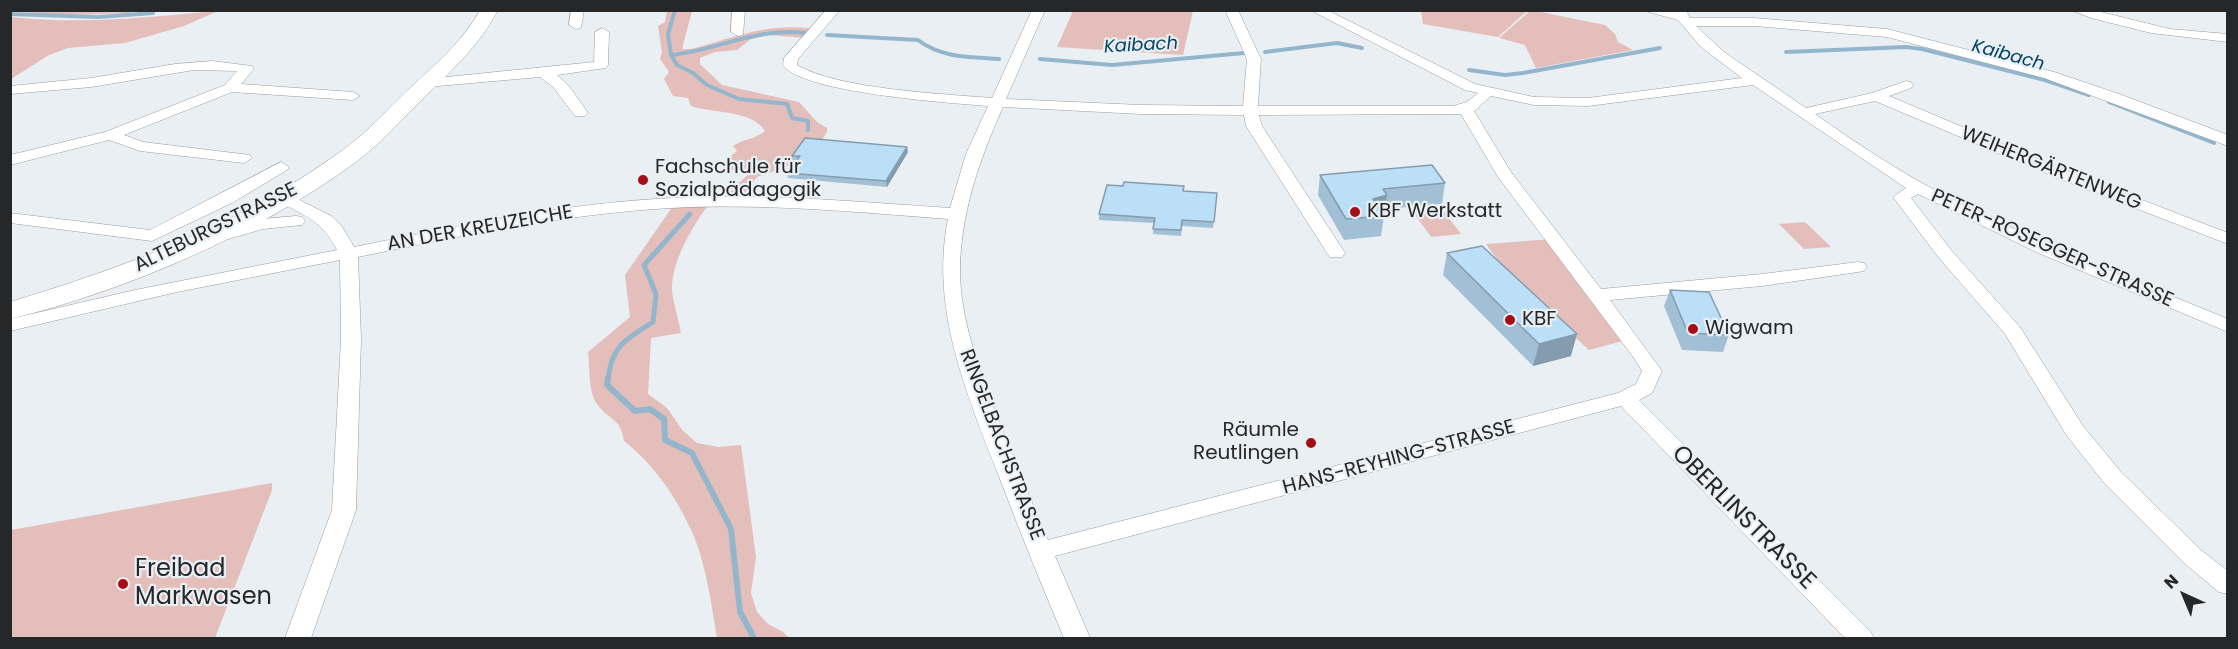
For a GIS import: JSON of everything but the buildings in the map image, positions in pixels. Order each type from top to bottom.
[{"type":"main road","name":"ALTEBURGSTRASSE","points":[[10,311],[121,274],[180,250],[280,201],[336,165],[369,140],[472,37],[489,10]]},
{"type":"street","points":[[576,25],[578,10]]},
{"type":"street","points":[[738,32],[739,10]]},
{"type":"street","points":[[834,10],[791,58],[790,65],[793,69],[862,86],[998,103],[1122,109],[1466,110],[1473,107],[1487,92]]},
{"type":"street","name":"RINGELBACHSTRASSE","points":[[1039,10],[974,154],[957,214],[952,291],[959,332],[974,381],[1019,502],[1077,639]]},
{"type":"street","points":[[1231,10],[1254,59],[1251,118],[1260,136],[1336,253]]},
{"type":"street","points":[[1316,10],[1370,35],[1429,69],[1487,92],[1534,101],[1588,102],[1756,80]]},
{"type":"street","points":[[1647,10],[1682,17],[1756,16],[1887,33],[2049,75],[2228,141]]},
{"type":"street","points":[[2077,10],[2133,27],[2196,37],[2228,38]]},
{"type":"street","name":"PETER-ROSEGGER-STRASSE","points":[[1682,17],[1694,34],[1756,80],[1917,188],[2017,237],[2228,326]]},
{"type":"street","points":[[427,83],[601,65],[602,32]]},
{"type":"street","points":[[10,90],[100,82],[206,65],[231,64],[247,69],[230,88]]},
{"type":"street","points":[[541,73],[548,75],[562,88],[580,113]]},
{"type":"street","points":[[1802,113],[1876,96],[1906,85]]},
{"type":"street","points":[[10,160],[110,135],[230,88],[353,96]]},
{"type":"street","name":"WEIHERGÄRTENWEG","points":[[1876,96],[2066,176],[2228,239]]},
{"type":"street","name":"HANS-REYHING-STRASSE","points":[[1041,551],[1625,398],[1645,388],[1652,371],[1504,174],[1466,110]]},
{"type":"street","points":[[110,135],[140,146],[244,158]]},
{"type":"street","points":[[10,218],[152,236],[226,199],[281,167]]},
{"type":"street","points":[[1917,188],[1901,198],[1945,254],[2013,331],[2075,431],[2113,478],[2194,558],[2228,585]]},
{"type":"street","points":[[280,201],[296,221],[345,247]]},
{"type":"street","points":[[280,201],[325,220],[335,229],[345,247],[351,339],[344,510],[298,639]]},
{"type":"street","name":"AN DER KREUZEICHE","points":[[10,326],[345,247],[514,221],[660,204],[790,202],[957,214]]},
{"type":"street","points":[[180,250],[249,227],[296,221]]},
{"type":"street","points":[[1597,295],[1762,280],[1858,267]]},
{"type":"street","name":"OBERLINSTRASSE","points":[[1625,398],[1861,639]]},
{"type":"shaded area","points":[[1073,10],[1193,11],[1183,55],[1057,47]]},
{"type":"shaded area","points":[[1421,10],[1527,11],[1498,37],[1423,24]]},
{"type":"shaded area","points":[[1531,10],[1605,25],[1615,34],[1618,42],[1633,50],[1536,68],[1525,45],[1499,38]]},
{"type":"shaded area","points":[[14,11],[125,11],[132,13],[58,15]]},
{"type":"shaded area","points":[[218,11],[184,26],[125,43],[68,48],[49,55],[11,79],[11,17],[89,20]]},
{"type":"shaded area","points":[[667,11],[692,11],[682,49],[691,49],[767,29],[798,27],[816,29],[806,38],[768,35],[751,39],[737,50],[715,52],[700,58],[700,64],[722,85],[799,102],[817,122],[827,128],[827,132],[811,158],[757,177],[739,201],[724,201],[735,186],[749,174],[724,168],[721,164],[737,151],[733,146],[765,131],[751,119],[691,106],[688,98],[673,96],[664,79],[669,72],[660,59],[662,52],[658,26],[665,22]]},
{"type":"shaded area","points":[[708,205],[684,244],[673,276],[672,292],[681,333],[651,338],[648,394],[667,408],[683,431],[697,443],[718,447],[741,445],[756,557],[751,593],[757,612],[768,624],[789,638],[717,638],[704,568],[696,541],[685,517],[663,481],[624,441],[620,427],[597,404],[591,386],[588,352],[630,317],[625,275],[673,206]]},
{"type":"shaded area","points":[[1442,209],[1461,234],[1431,237],[1413,212]]},
{"type":"shaded area","points":[[1805,222],[1831,247],[1804,249],[1779,224]]},
{"type":"shaded area","points":[[1553,239],[1630,339],[1589,350],[1513,281],[1486,244]]},
{"type":"shaded area","name":"Freibad Markwasen","points":[[272,483],[272,490],[215,638],[11,638],[11,530]]},
{"type":"waterway","name":"Kaibach","points":[[671,55],[668,34],[675,10]]},
{"type":"waterway","name":"Kaibach","points":[[10,14],[98,17],[153,13]]},
{"type":"waterway","name":"Kaibach","points":[[671,55],[771,33],[805,33]]},
{"type":"waterway","name":"Kaibach","points":[[827,35],[918,40],[946,53],[999,59]]},
{"type":"waterway","name":"Kaibach","points":[[1265,52],[1337,43],[1362,48]]},
{"type":"waterway","name":"Kaibach","points":[[1786,52],[1906,47],[1922,49],[2045,80],[2089,95]]},
{"type":"waterway","name":"Kaibach","points":[[1469,70],[1505,75],[1523,73],[1660,48]]},
{"type":"waterway","name":"Kaibach","points":[[1040,59],[1112,65],[1244,53]]},
{"type":"waterway","points":[[671,55],[677,65],[693,73],[707,85],[739,99],[787,104],[792,118],[808,121],[808,130]]},
{"type":"waterway","name":"Kaibach","points":[[2109,102],[2214,143]]},
{"type":"waterway","points":[[608,380],[616,351],[635,333],[653,322],[656,294],[644,265],[690,214]]},
{"type":"waterway","points":[[608,378],[607,385],[635,411],[650,409],[664,419],[665,440],[692,453],[731,529],[740,612],[754,638]]},
{"type":"place","name":"Fachschule für Sozialpädagogik","points":[[643,180]]},
{"type":"place","name":"KBF Werkstatt","points":[[1355,212]]},
{"type":"place","name":"KBF","points":[[1510,320]]},
{"type":"place","name":"Wigwam","points":[[1693,329]]},
{"type":"place","name":"Räumle Reutlingen","points":[[1311,443]]},
{"type":"place","name":"Freibad Markwasen","points":[[123,584]]}]
